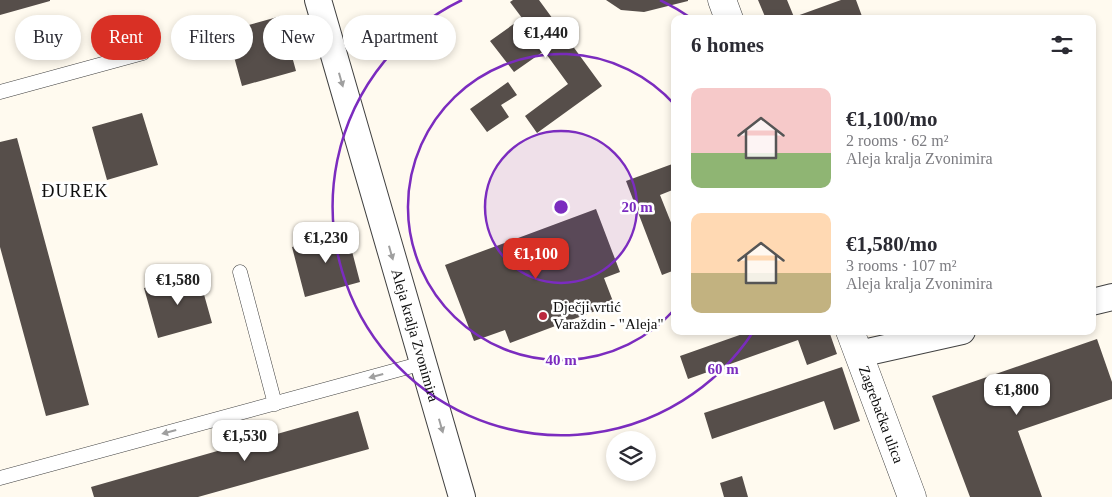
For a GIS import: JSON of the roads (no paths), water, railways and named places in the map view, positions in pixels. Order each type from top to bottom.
[{"type":"street","name":"Aleja kralja Zvonimira","points":[[318,0],[462,497]]},
{"type":"street","points":[[722,0],[728,15]]},
{"type":"street","points":[[1096,301],[1112,297]]},
{"type":"street","points":[[855,343],[926,335]]},
{"type":"street","name":"Zagrebačka ulica","points":[[855,343],[912,497]]},
{"type":"lane","points":[[0,92],[117,60]]},
{"type":"lane","points":[[240,272],[275,404]]},
{"type":"lane","points":[[0,478],[423,363]]},
{"type":"place","name":"Dječji vrtić Varaždin - \"Aleja\"","points":[[543,316]]},
{"type":"district","name":"ĐUREK","points":[[75,191]]}]
